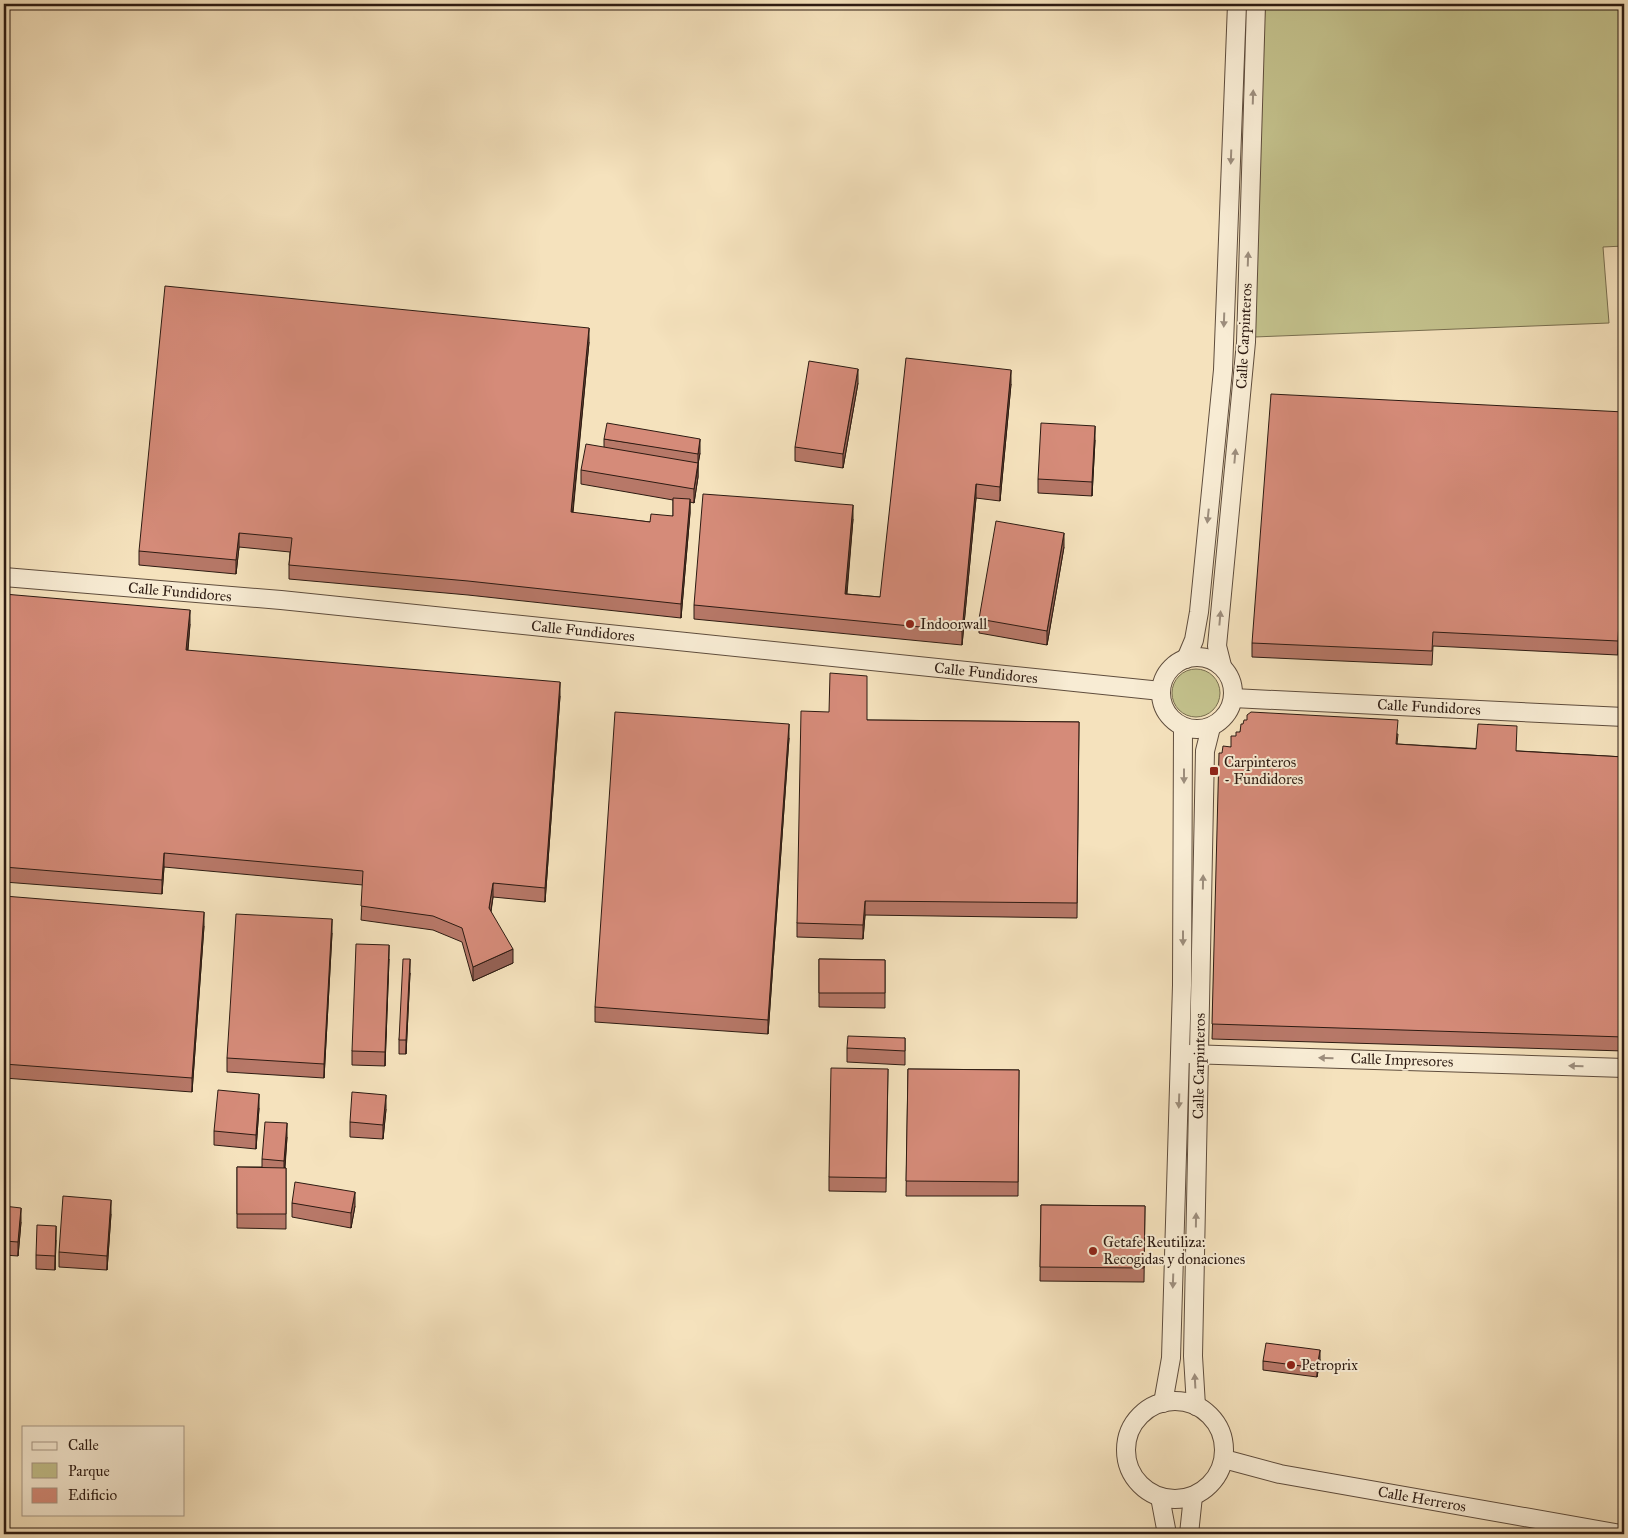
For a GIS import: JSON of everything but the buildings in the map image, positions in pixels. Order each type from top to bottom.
[{"type":"street","name":"Calle Carpinteros","points":[[1186,658],[1194,640],[1199,612],[1223,370],[1238,4]]},
{"type":"street","name":"Calle Carpinteros","points":[[1222,666],[1218,646],[1246,342],[1256,4]]},
{"type":"street","name":"Calle Fundidores","points":[[4,577],[281,600],[1161,691]]},
{"type":"street","points":[[1186,658],[1205,658],[1222,666],[1231,681],[1233,698],[1229,710],[1221,720],[1210,727],[1196,729],[1183,727],[1176,723],[1163,707],[1161,691],[1165,677],[1170,669],[1186,658]]},
{"type":"street","name":"Calle Fundidores","points":[[1233,698],[1624,716]]},
{"type":"street","name":"Calle Carpinteros","points":[[1163,1403],[1171,1358],[1180,1054],[1183,727]]},
{"type":"street","name":"Calle Carpinteros","points":[[1196,1406],[1193,1356],[1205,751],[1210,727]]},
{"type":"street","name":"Calle Impresores","points":[[1180,1054],[1624,1068]]},
{"type":"street","points":[[1180,1401],[1196,1406],[1216,1422],[1223,1437],[1224,1460],[1218,1475],[1208,1487],[1193,1496],[1177,1500],[1160,1497],[1141,1485],[1131,1472],[1126,1455],[1131,1430],[1140,1416],[1154,1406],[1180,1401]]},
{"type":"street","name":"Calle Herreros","points":[[1224,1460],[1280,1474],[1621,1534]]},
{"type":"street","points":[[1189,1534],[1193,1496]]},
{"type":"street","points":[[1160,1497],[1167,1534]]},
{"type":"green space","points":[[1265,4],[1624,4],[1624,246],[1603,247],[1609,323],[1254,337]]},
{"type":"green space","points":[[1196,669],[1205,671],[1213,676],[1218,684],[1220,693],[1218,702],[1213,710],[1205,715],[1196,717],[1187,715],[1179,710],[1174,702],[1172,693],[1174,684],[1179,676],[1187,671]]},
{"type":"place","name":"Indoorwall","points":[[910,624]]},
{"type":"place","name":"Carpinteros - Fundidores","points":[[1214,771]]},
{"type":"place","name":"Getafe Reutiliza: Recogidas y donaciones","points":[[1093,1251]]},
{"type":"place","name":"Petroprix","points":[[1291,1365]]}]
